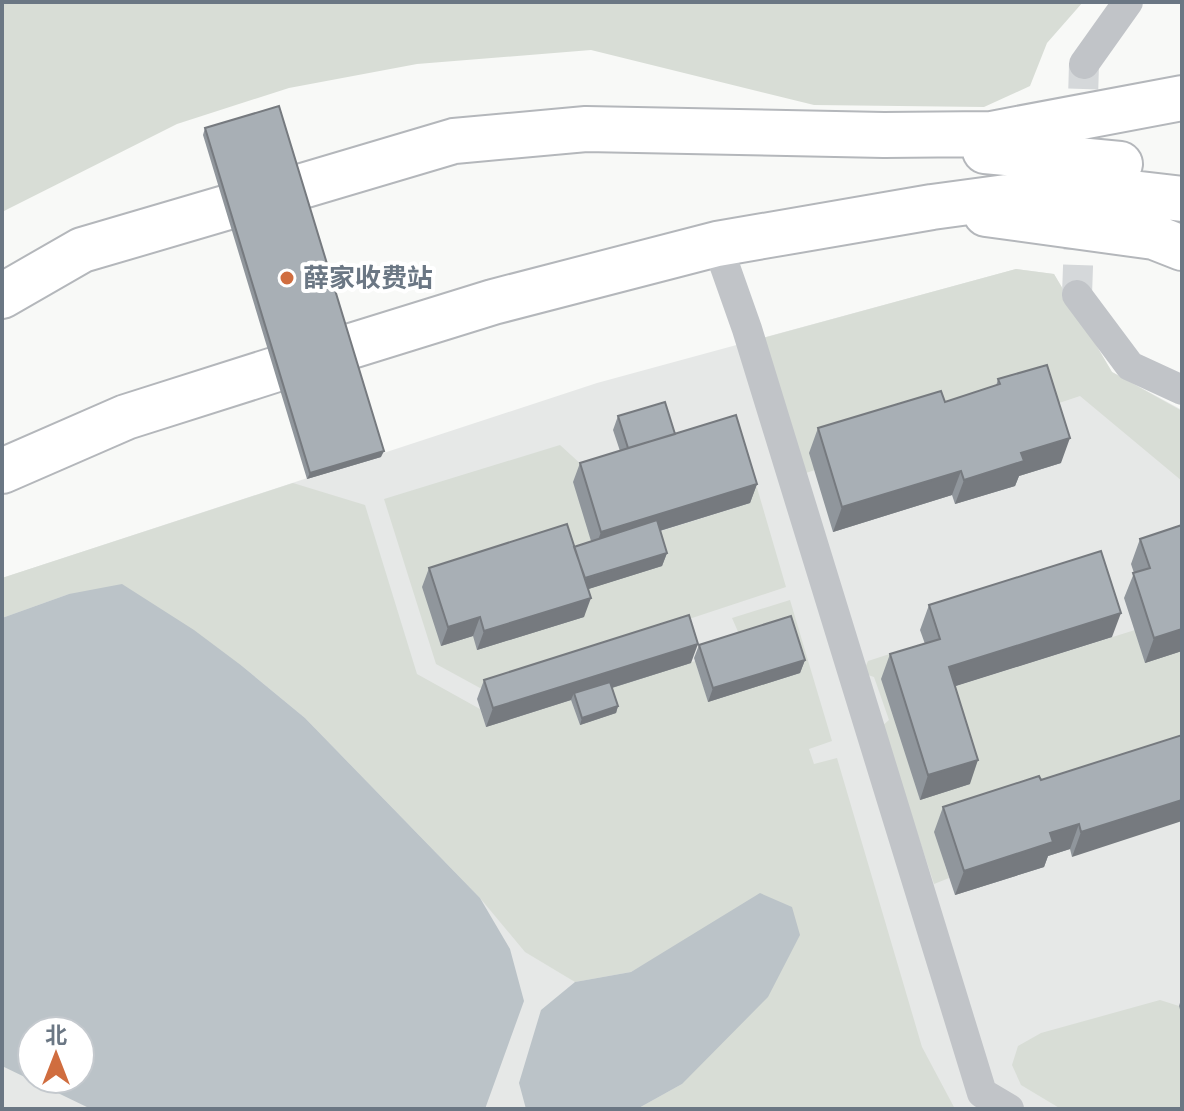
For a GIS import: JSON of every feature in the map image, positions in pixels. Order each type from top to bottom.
[{"type":"highway","points":[[299,187],[454,141],[586,129],[991,134],[1182,98]]},
{"type":"highway","points":[[884,135],[984,151],[1182,170]]},
{"type":"highway","points":[[348,347],[493,302],[717,244],[932,207],[1080,187],[1182,199]]},
{"type":"highway","points":[[932,207],[1154,237],[1182,248]]},
{"type":"highway","points":[[2,296],[82,250],[225,208]]},
{"type":"highway","points":[[2,471],[126,417],[274,370]]},
{"type":"lane","points":[[1084,64],[1128,2]]},
{"type":"lane","points":[[717,244],[751,344],[982,1093],[1009,1109]]},
{"type":"lane","points":[[1077,295],[1130,366],[1182,390]]},
{"type":"shaded area","points":[[2,2],[1083,2],[1047,43],[1030,86],[984,107],[814,105],[591,50],[417,64],[289,88],[177,124],[2,212]]},
{"type":"shaded area","points":[[1016,269],[1054,274],[1112,372],[1182,410],[1182,1109],[2,1109],[2,578],[597,383]]},
{"type":"shaded area","points":[[1016,269],[1054,274],[1112,372],[1182,411],[1182,481],[1080,396],[1044,408],[810,452],[815,470],[803,474],[763,338]]},
{"type":"shaded area","points":[[722,419],[739,426],[786,587],[480,688],[436,664],[384,499],[560,445],[594,476],[594,551],[441,646],[576,593],[652,534],[750,503],[690,430]]},
{"type":"shaded area","points":[[293,483],[365,505],[417,674],[480,709],[486,727],[571,700],[580,725],[608,689],[695,661],[708,701],[743,643],[732,618],[790,600],[832,741],[809,749],[814,764],[837,758],[922,1047],[955,1109],[637,1109],[682,1084],[688,939],[631,972],[575,982],[525,952],[480,898],[305,718],[242,666],[69,594],[2,618],[2,578]]},
{"type":"shaded area","points":[[122,584],[194,630],[305,718],[480,898],[510,949],[524,1001],[485,1109],[91,1109],[62,1095],[96,1095],[96,1015],[16,1015],[16,1073],[2,1066],[2,618],[69,594]]},
{"type":"shaded area","points":[[1135,630],[1182,651],[1182,755],[935,832],[949,878],[934,884],[882,726],[889,720],[874,677],[868,675],[865,668],[868,661],[911,647],[920,667],[940,691]]},
{"type":"shaded area","points":[[760,893],[792,907],[800,935],[768,997],[682,1084],[637,1109],[526,1109],[519,1083],[541,1010],[575,982],[631,972]]},
{"type":"shaded area","points":[[1160,1000],[1179,1006],[1182,1017],[1182,1109],[1061,1109],[1021,1085],[1012,1065],[1018,1046],[1041,1033]]},
{"type":"building","name":"薛家收费站","points":[[279,106],[384,451],[310,473],[205,128]]},
{"type":"building","points":[[1047,365],[1070,438],[1021,453],[1024,461],[964,480],[961,471],[842,507],[818,428],[941,391],[945,402],[1000,384],[998,379]]},
{"type":"building","points":[[665,402],[675,434],[628,448],[618,416]]},
{"type":"building","points":[[736,415],[757,484],[601,532],[580,463]]},
{"type":"building","points":[[657,520],[667,553],[585,578],[574,547]]},
{"type":"building","points":[[567,524],[591,598],[484,631],[480,617],[448,627],[429,568]]},
{"type":"building","points":[[1182,525],[1182,629],[1154,638],[1133,573],[1150,568],[1140,539]]},
{"type":"building","points":[[1101,551],[1121,613],[949,667],[978,760],[928,775],[890,654],[940,639],[929,605]]},
{"type":"building","points":[[689,615],[698,644],[493,708],[484,680]]},
{"type":"building","points":[[791,616],[805,660],[713,688],[699,645]]},
{"type":"building","points":[[610,682],[618,706],[582,718],[574,693]]},
{"type":"building","points":[[1182,735],[1182,800],[1081,832],[1079,824],[1050,833],[1053,842],[964,871],[943,807],[1039,776],[1041,780]]},
{"type":"tunnel","points":[[1082,134],[1084,64]]},
{"type":"tunnel","points":[[1077,295],[1080,210]]},
{"type":"place","name":"薛家收费站","points":[[287,278]]}]
